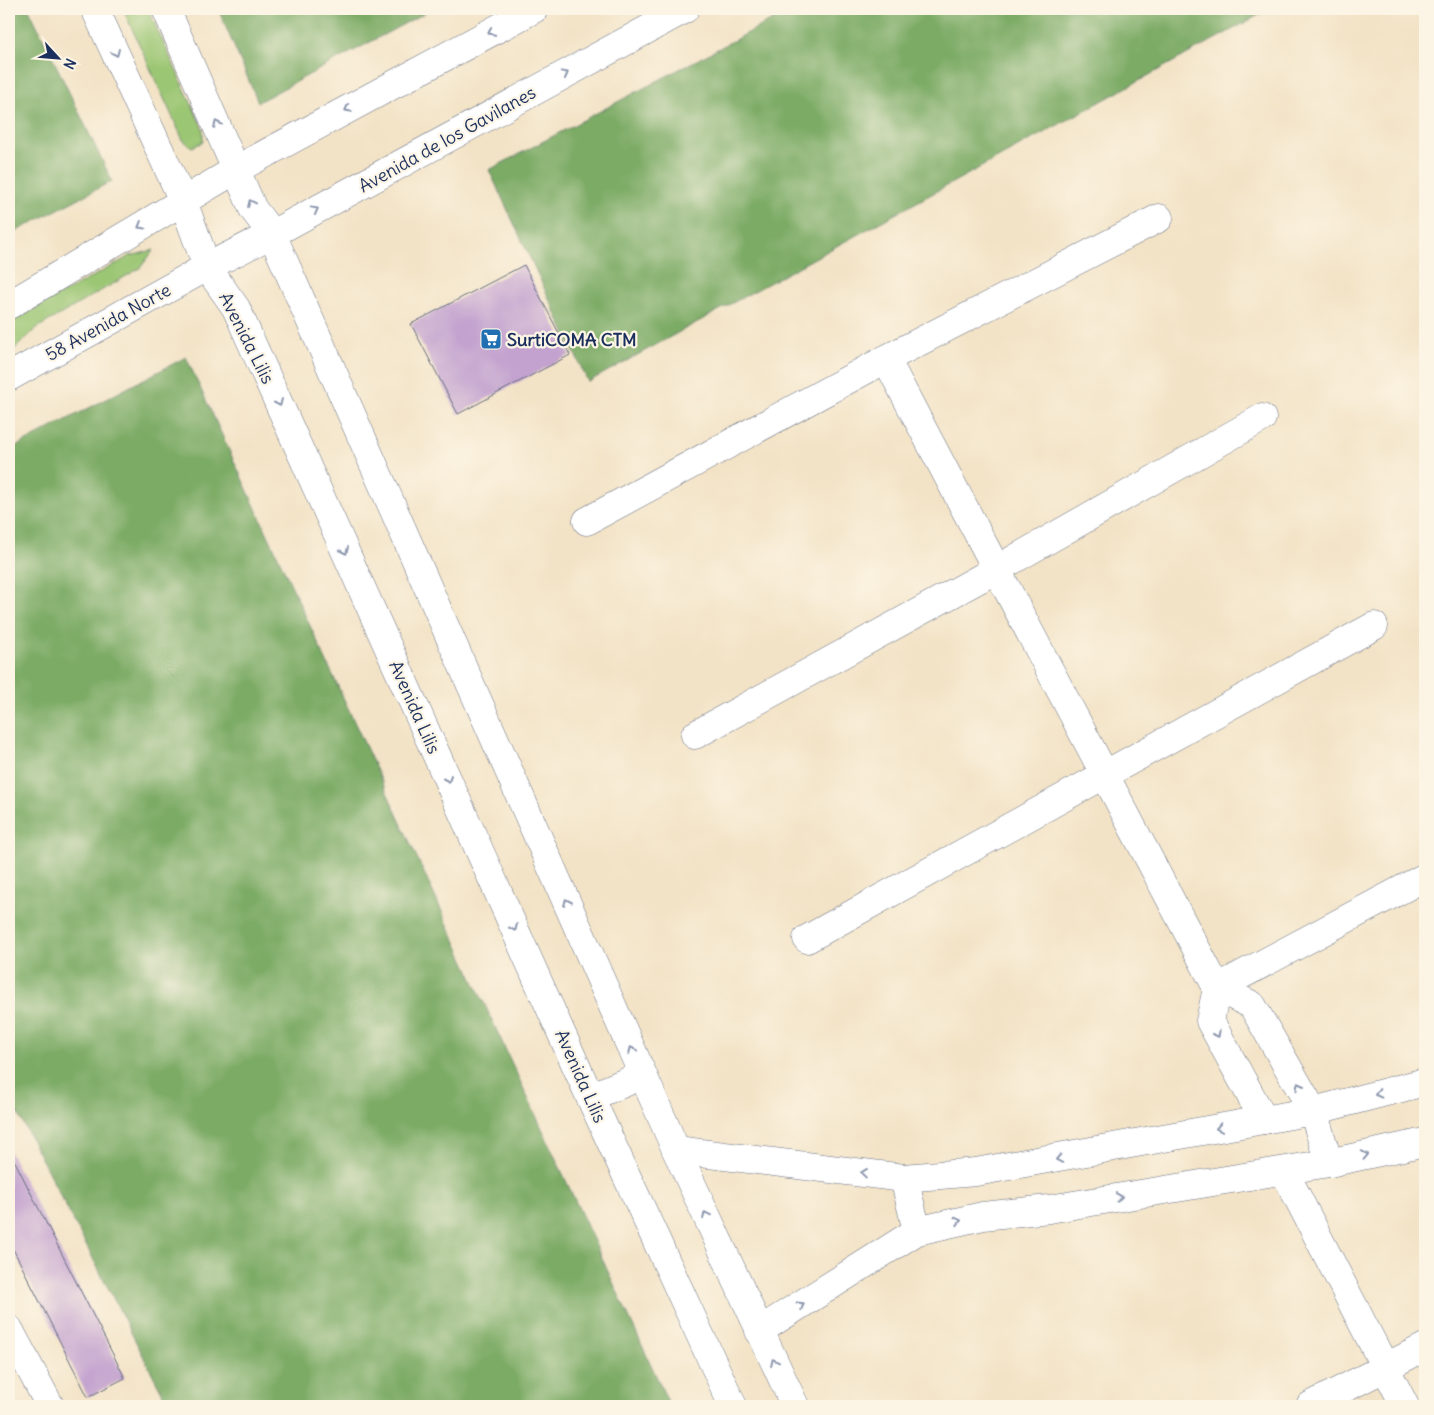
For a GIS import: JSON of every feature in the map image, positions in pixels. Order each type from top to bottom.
[{"type":"street","name":"Avenida Lilis","points":[[95,9],[183,201],[207,268],[236,308],[590,1097],[734,1406]]},
{"type":"street","points":[[166,9],[253,209],[272,234],[676,1150],[795,1406]]},
{"type":"street","points":[[9,305],[237,169],[534,9]]},
{"type":"street","name":"Avenida de los Gavilanes","points":[[207,268],[685,9]]},
{"type":"street","points":[[588,521],[886,359],[1159,218]]},
{"type":"street","name":"58 Avenida Norte","points":[[9,377],[207,268]]},
{"type":"street","points":[[886,359],[1217,988],[1252,1005],[1313,1111],[1329,1163]]},
{"type":"street","points":[[695,735],[997,569],[1262,418]]},
{"type":"street","points":[[807,939],[1374,626]]},
{"type":"street","points":[[1264,1120],[1210,1021],[1217,988],[1425,877]]},
{"type":"street","points":[[590,1097],[643,1074]]},
{"type":"street","points":[[676,1150],[904,1178],[976,1172],[1313,1111],[1425,1082]]},
{"type":"street","points":[[759,1331],[917,1231],[983,1216],[1049,1209],[1284,1171],[1425,1142]]},
{"type":"street","points":[[1284,1171],[1405,1406]]},
{"type":"street","points":[[904,1178],[917,1231]]},
{"type":"street","points":[[9,1329],[50,1406]]},
{"type":"street","points":[[1310,1406],[1425,1347]]},
{"type":"green space","points":[[9,9],[29,9],[112,181],[9,235]]},
{"type":"green space","points":[[123,9],[148,9],[203,129],[203,142],[192,147],[183,140]]},
{"type":"green space","points":[[218,9],[432,9],[258,102]]},
{"type":"green space","points":[[793,9],[1270,9],[588,382],[489,170]]},
{"type":"green space","points":[[154,250],[140,268],[37,328],[9,354],[9,323],[130,256]]},
{"type":"green space","points":[[186,357],[670,1406],[169,1406],[9,1096],[9,450]]},
{"type":"building","name":"SurtiCOMA CTM","points":[[524,265],[570,355],[458,414],[411,324]]},
{"type":"building","points":[[9,1150],[125,1378],[88,1397],[9,1241]]},
{"type":"place","name":"SurtiCOMA CTM","points":[[491,339]]}]
